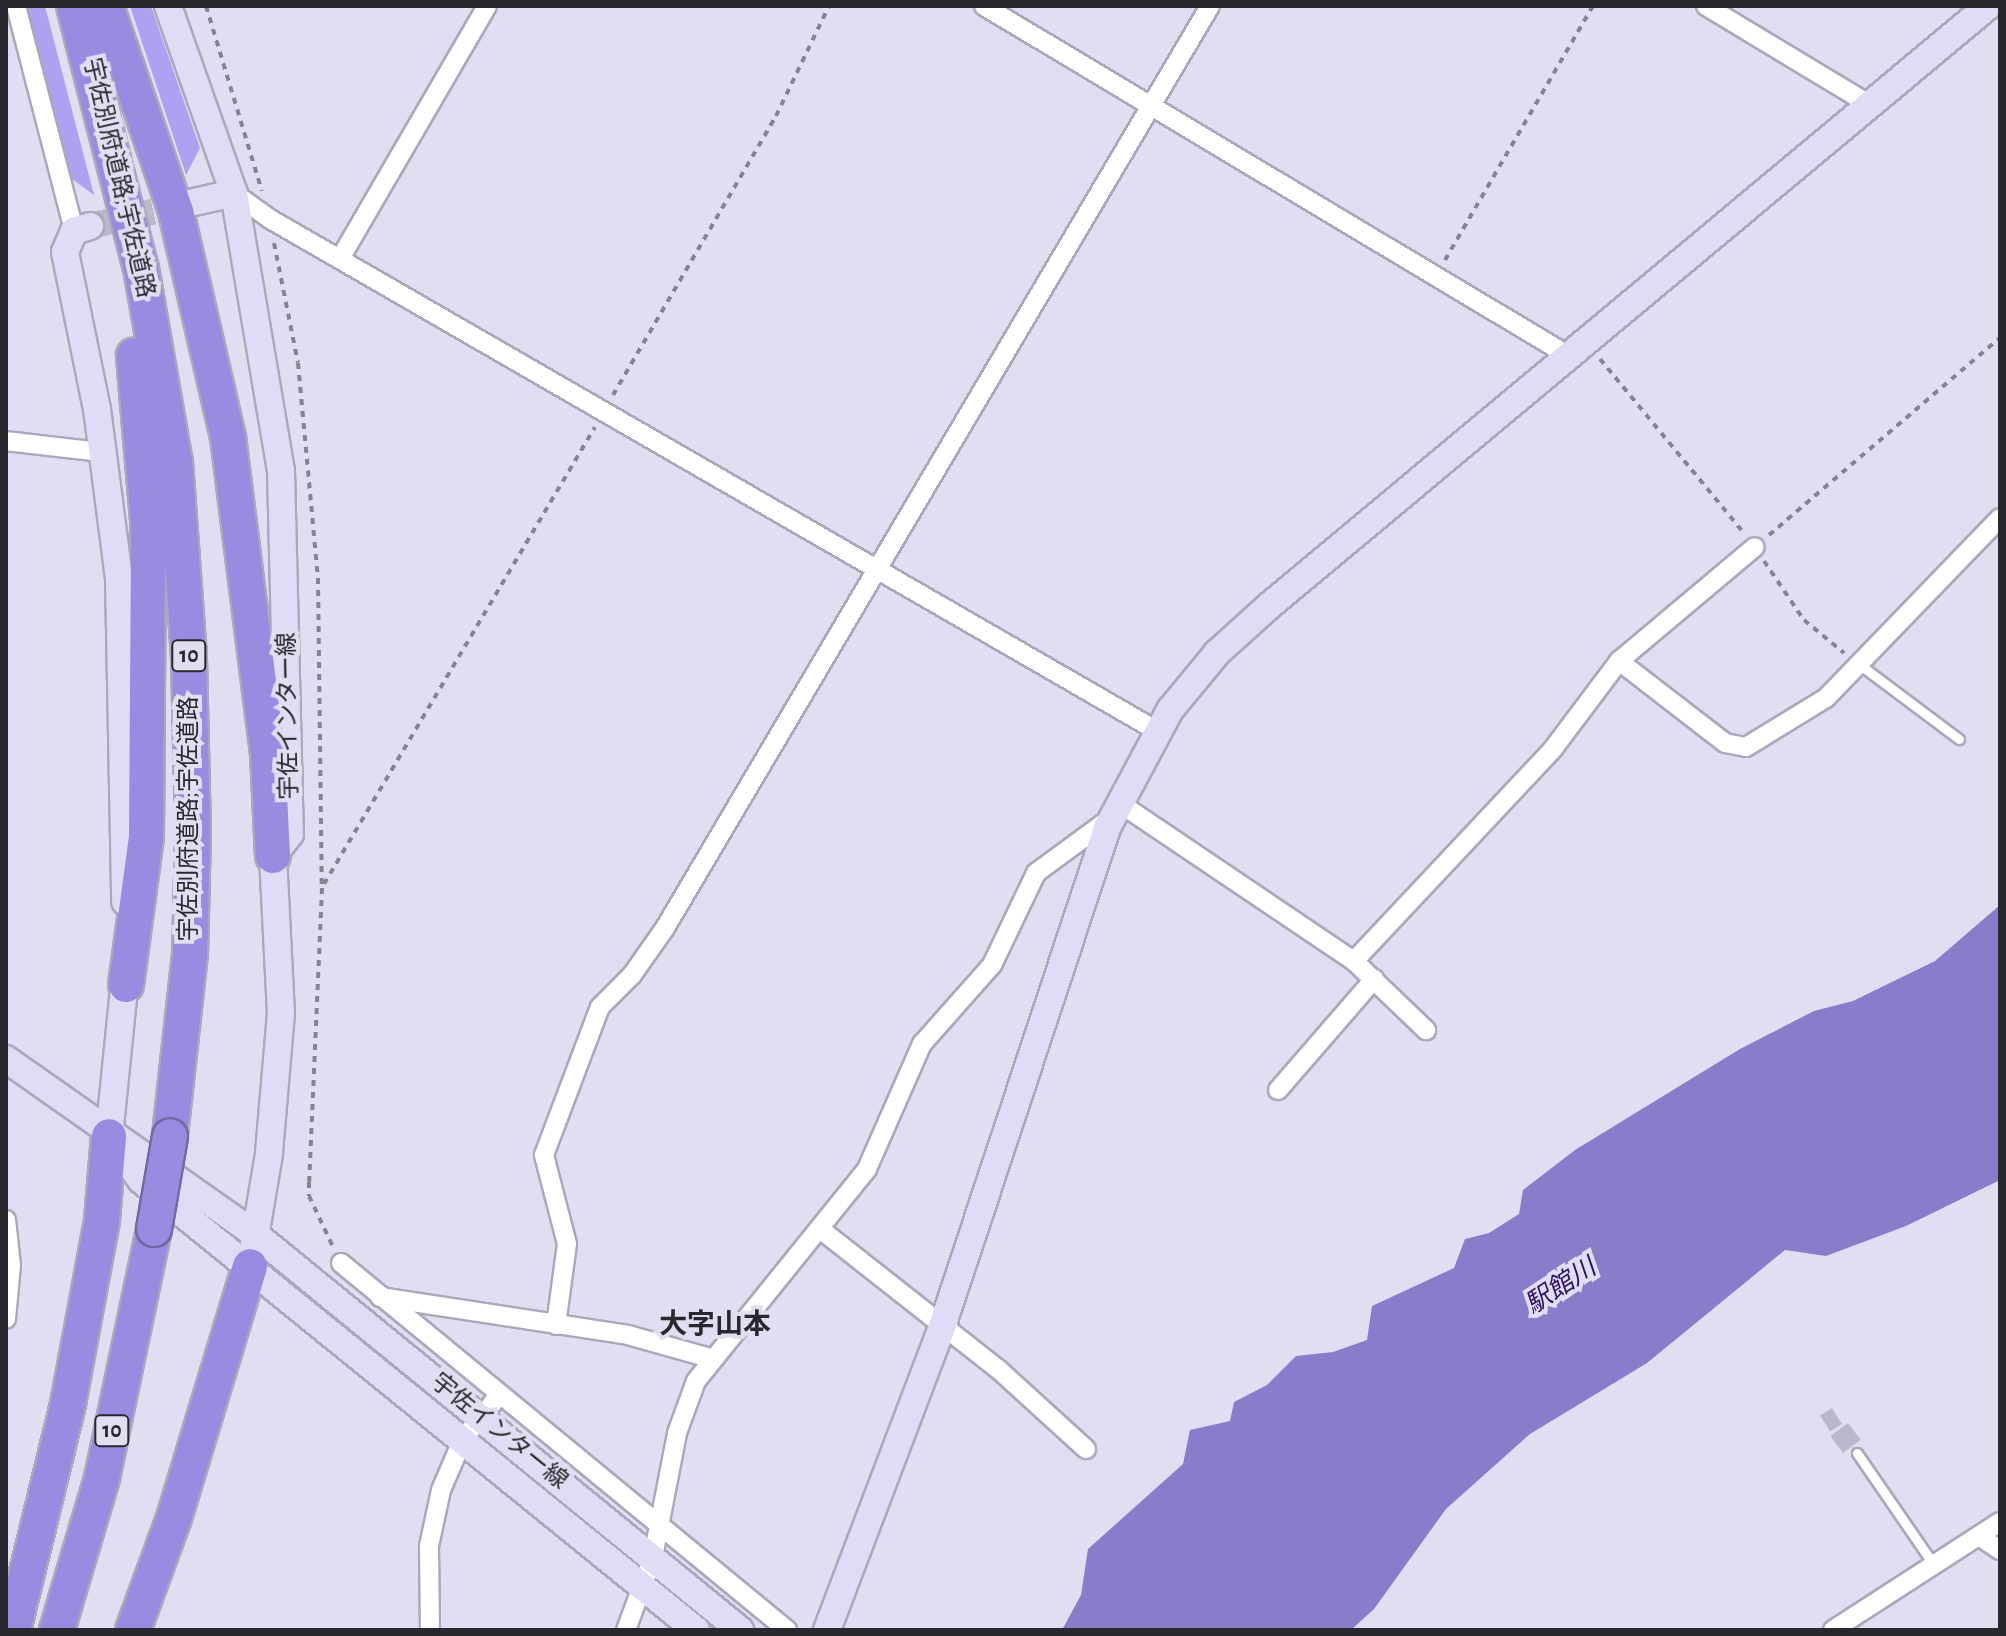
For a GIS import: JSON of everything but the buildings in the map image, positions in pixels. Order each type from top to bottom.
[{"type":"highway","name":"宇佐別府道路;宇佐道路","points":[[57,1630],[102,1478],[154,1229],[170,1136],[190,954],[189,658],[175,462],[121,180],[74,6]]},
{"type":"highway","points":[[106,6],[176,212],[223,409],[268,754],[273,856]]},
{"type":"highway","points":[[121,180],[115,232],[140,393],[149,601],[146,837],[126,985]]},
{"type":"highway","points":[[13,1630],[68,1404],[102,1220],[109,1136]]},
{"type":"highway","points":[[133,1630],[174,1518],[253,1251]]},
{"type":"main road","name":"宇佐インター線","points":[[168,6],[234,193],[281,471],[290,834],[273,856],[281,1013],[269,1154],[253,1251]]},
{"type":"main road","points":[[827,1630],[942,1327],[1114,810],[1157,731],[1186,689],[1233,638],[1988,6]]},
{"type":"main road","points":[[194,202],[234,193]]},
{"type":"main road","points":[[82,228],[65,252],[101,452],[119,579],[126,985],[109,1136]]},
{"type":"main road","name":"宇佐インター線","points":[[6,1059],[109,1136],[141,1180],[253,1251],[480,1417],[740,1630]]},
{"type":"main road","name":"宇佐インター線","points":[[253,1251],[463,1439],[696,1630]]},
{"type":"street","points":[[16,6],[82,228]]},
{"type":"street","points":[[341,257],[487,6]]},
{"type":"street","points":[[984,6],[1436,276],[1578,349]]},
{"type":"street","points":[[556,1325],[567,1244],[544,1155],[600,1007],[632,975],[660,936],[1210,6]]},
{"type":"street","points":[[1706,6],[1870,105]]},
{"type":"street","points":[[234,193],[270,219],[605,409],[1157,731]]},
{"type":"street","points":[[6,441],[101,452]]},
{"type":"street","points":[[1619,661],[1739,749],[1820,703],[2000,518]]},
{"type":"street","points":[[1354,961],[1553,749],[1619,661],[1755,547]]},
{"type":"street","points":[[626,1630],[653,1557],[657,1523],[686,1403],[710,1358],[867,1169],[931,1030],[992,965],[1036,873],[1114,810],[1354,961],[1426,1030]]},
{"type":"street","points":[[1278,1090],[1374,979]]},
{"type":"street","points":[[6,1220],[11,1265],[6,1319]]},
{"type":"street","points":[[820,1229],[1030,1396],[1086,1449]]},
{"type":"street","points":[[341,1263],[787,1630]]},
{"type":"street","points":[[380,1297],[644,1338],[710,1358]]},
{"type":"street","points":[[430,1630],[429,1546],[441,1490],[463,1439],[500,1394]]},
{"type":"street","points":[[1833,1630],[2000,1522]]},
{"type":"street","points":[[1979,1536],[2000,1550]]},
{"type":"lane","points":[[1859,664],[1959,739]]},
{"type":"lane","points":[[1857,1453],[1934,1565]]},
{"type":"path","points":[[322,886],[776,116],[829,6]]},
{"type":"path","points":[[1436,276],[1593,6]]},
{"type":"path","points":[[1755,547],[2000,338]]},
{"type":"path","points":[[1578,349],[1755,547],[1804,620],[1859,664]]},
{"type":"shaded area","points":[[26,6],[45,6],[94,195],[72,179]]},
{"type":"shaded area","points":[[130,6],[151,6],[200,148],[186,175]]},
{"type":"water","name":"駅館川","points":[[2000,905],[2000,1180],[1906,1226],[1826,1256],[1785,1250],[1647,1363],[1530,1434],[1446,1509],[1374,1609],[1351,1630],[1062,1630],[1081,1595],[1088,1549],[1183,1464],[1190,1430],[1230,1421],[1234,1402],[1267,1385],[1296,1356],[1333,1352],[1367,1340],[1372,1306],[1454,1268],[1465,1239],[1489,1233],[1519,1214],[1523,1190],[1575,1150],[1740,1049],[1814,1011],[1853,1001],[1935,961]]},
{"type":"tunnel","points":[[90,226],[192,203]]},
{"type":"district","name":"大字山本","points":[[715,1325]]}]
